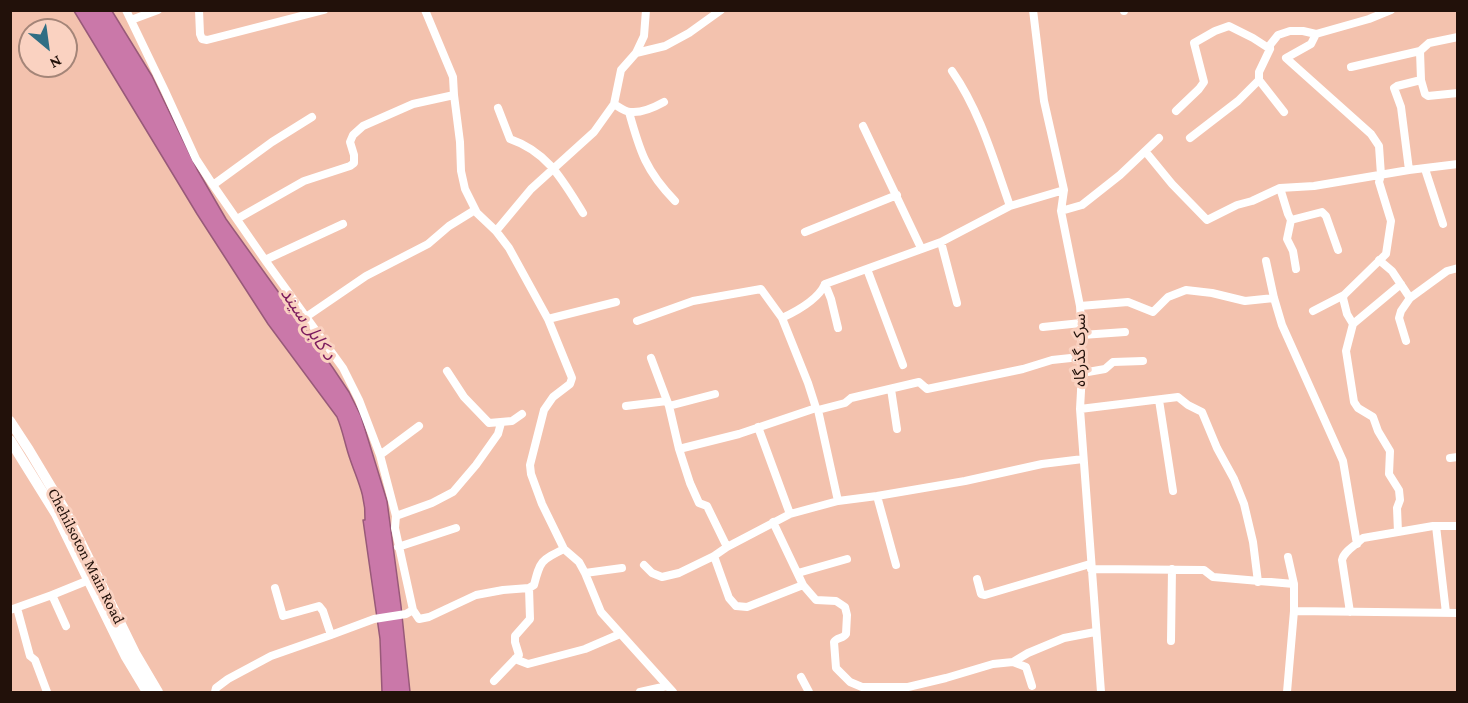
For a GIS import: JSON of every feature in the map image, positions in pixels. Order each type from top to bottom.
[{"type":"main road","name":"Chehilsoton Main Road","points":[[10,421],[64,510],[135,653],[158,693]]},
{"type":"main road","name":"Chehilsoton Main Road","points":[[10,440],[14,453],[56,514],[126,657],[147,693]]},
{"type":"street","points":[[126,10],[196,159],[343,368],[359,400],[380,455],[396,516],[394,528],[409,612],[418,619],[429,617],[476,595],[529,588],[534,585],[539,567],[545,559],[564,549]]},
{"type":"street","points":[[131,20],[158,10]]},
{"type":"street","points":[[199,10],[200,34],[202,39],[207,40],[324,10]]},
{"type":"street","points":[[425,10],[453,77],[461,171],[465,189],[477,213],[496,231],[509,248],[548,319],[572,374],[572,381],[553,397],[544,410],[530,465],[531,474],[542,504],[564,549],[579,562],[600,612],[670,689]]},
{"type":"street","points":[[496,231],[531,189],[594,132],[614,104],[621,70],[636,53],[644,36],[646,10]]},
{"type":"street","points":[[636,53],[665,45],[689,33],[721,10]]},
{"type":"street","name":"سرک گذرگاه","points":[[1033,10],[1044,100],[1064,190],[1061,211],[1080,306],[1082,335],[1080,409],[1101,693]]},
{"type":"street","points":[[1284,112],[1259,80],[1259,72],[1270,45],[1278,35],[1290,31],[1316,34],[1369,19],[1391,10]]},
{"type":"street","points":[[1176,111],[1204,82],[1194,43],[1229,26],[1270,49]]},
{"type":"street","points":[[1313,311],[1344,296],[1386,254],[1391,222],[1379,182],[1381,175],[1379,146],[1371,134],[1286,58],[1311,44],[1316,34]]},
{"type":"street","points":[[1351,67],[1420,51],[1429,43],[1458,37]]},
{"type":"street","points":[[1420,51],[1421,80],[1425,94],[1428,96],[1458,93]]},
{"type":"street","points":[[952,71],[964,87],[976,114],[1010,206]]},
{"type":"street","points":[[1190,138],[1238,101],[1259,80]]},
{"type":"street","points":[[1409,170],[1401,107],[1394,88],[1421,80]]},
{"type":"street","points":[[237,219],[304,181],[350,166],[354,163],[354,156],[350,142],[353,135],[363,126],[413,104],[454,95]]},
{"type":"street","points":[[614,104],[629,112],[634,112],[656,107],[664,102]]},
{"type":"street","points":[[498,108],[510,139],[520,142],[537,153],[554,168],[583,213]]},
{"type":"street","points":[[629,112],[641,153],[650,171],[675,201]]},
{"type":"street","points":[[213,185],[272,142],[312,117]]},
{"type":"street","points":[[863,126],[921,248]]},
{"type":"street","points":[[1061,211],[1082,205],[1120,175],[1159,138]]},
{"type":"street","points":[[1145,151],[1172,184],[1207,220],[1280,188],[1314,186],[1458,164]]},
{"type":"street","points":[[1425,169],[1443,224]]},
{"type":"street","points":[[1280,188],[1291,220],[1287,239],[1293,251],[1296,269]]},
{"type":"street","points":[[782,318],[803,306],[822,291],[825,284],[941,242],[1010,206],[1064,190]]},
{"type":"street","points":[[805,232],[897,195]]},
{"type":"street","points":[[306,317],[366,276],[428,244],[449,226],[475,210]]},
{"type":"street","points":[[1291,220],[1322,212],[1326,216],[1338,250]]},
{"type":"street","points":[[265,260],[343,224]]},
{"type":"street","points":[[941,242],[957,303]]},
{"type":"street","points":[[1379,260],[1392,271],[1410,297]]},
{"type":"street","points":[[1266,261],[1282,325],[1343,461],[1357,544]]},
{"type":"street","points":[[1406,341],[1399,318],[1410,297],[1447,271],[1458,268]]},
{"type":"street","points":[[867,270],[903,365]]},
{"type":"street","points":[[825,284],[831,299],[837,328]]},
{"type":"street","points":[[1398,532],[1396,508],[1400,495],[1389,474],[1390,453],[1373,417],[1358,408],[1354,402],[1346,351],[1353,324],[1401,284]]},
{"type":"street","points":[[637,321],[693,302],[761,289],[782,318],[808,383],[817,409],[838,501]]},
{"type":"street","points":[[1080,306],[1128,302],[1153,312],[1168,297],[1186,290],[1212,293],[1245,301],[1274,298]]},
{"type":"street","points":[[1344,296],[1347,314],[1353,324]]},
{"type":"street","points":[[548,319],[616,302]]},
{"type":"street","points":[[1043,327],[1081,323]]},
{"type":"street","points":[[1082,335],[1125,332]]},
{"type":"street","points":[[679,449],[844,403],[851,398],[919,382],[927,389],[1023,369],[1052,360],[1080,357]]},
{"type":"street","points":[[651,358],[668,404],[690,483],[699,503],[707,506],[727,547]]},
{"type":"street","points":[[1082,373],[1104,369],[1113,362],[1143,361]]},
{"type":"street","points":[[447,371],[464,397],[489,423],[512,421],[522,414]]},
{"type":"street","points":[[891,389],[897,429]]},
{"type":"street","points":[[626,406],[668,404],[715,394]]},
{"type":"street","points":[[1080,409],[1178,397],[1202,412],[1244,504],[1253,542],[1258,582]]},
{"type":"street","points":[[1159,400],[1173,490]]},
{"type":"street","points":[[396,516],[432,503],[453,492],[498,434],[501,423]]},
{"type":"street","points":[[380,455],[419,426]]},
{"type":"street","points":[[758,427],[790,514]]},
{"type":"street","points":[[644,565],[652,573],[662,577],[679,573],[790,514],[838,501],[965,482],[1042,464],[1083,459]]},
{"type":"street","points":[[877,496],[896,565]]},
{"type":"street","points":[[773,522],[803,585],[816,600],[836,601],[845,608],[846,634],[834,642],[836,668],[862,690],[908,687],[993,663],[1013,662],[1026,667],[1032,686]]},
{"type":"street","points":[[1350,612],[1342,560],[1343,555],[1363,538],[1436,526],[1458,526]]},
{"type":"street","points":[[1436,526],[1446,613]]},
{"type":"street","points":[[398,548],[456,528]]},
{"type":"street","points":[[714,556],[729,598],[736,606],[747,607],[803,585]]},
{"type":"street","points":[[1287,693],[1294,611],[1294,584],[1288,557]]},
{"type":"street","points":[[798,573],[847,559]]},
{"type":"street","points":[[977,579],[981,594],[985,595],[1091,566],[1178,571],[1204,570],[1213,577],[1294,584]]},
{"type":"street","points":[[585,573],[622,568]]},
{"type":"street","points":[[1172,569],[1172,641]]},
{"type":"street","points":[[46,693],[14,609],[89,580]]},
{"type":"street","points":[[275,588],[283,616],[319,606],[331,635]]},
{"type":"street","points":[[494,681],[519,655],[515,636],[530,620],[529,588]]},
{"type":"street","points":[[52,595],[66,626]]},
{"type":"street","points":[[1294,611],[1458,613]]},
{"type":"street","points":[[215,693],[216,688],[228,679],[271,656],[374,619],[409,612]]},
{"type":"street","points":[[1013,662],[1064,638],[1095,632]]},
{"type":"street","points":[[515,659],[528,664],[585,649],[620,634]]},
{"type":"street","points":[[801,677],[809,693]]},
{"type":"street","points":[[640,693],[670,689]]},
{"type":"shaded area","points":[[74,11],[112,11],[152,76],[197,169],[226,219],[333,368],[361,416],[387,501],[410,692],[382,692],[380,639],[363,520],[365,520],[364,503],[337,417],[268,324],[197,214]]},
{"type":"water label","name":"د کابل سيند","points":[[308,324]]}]
